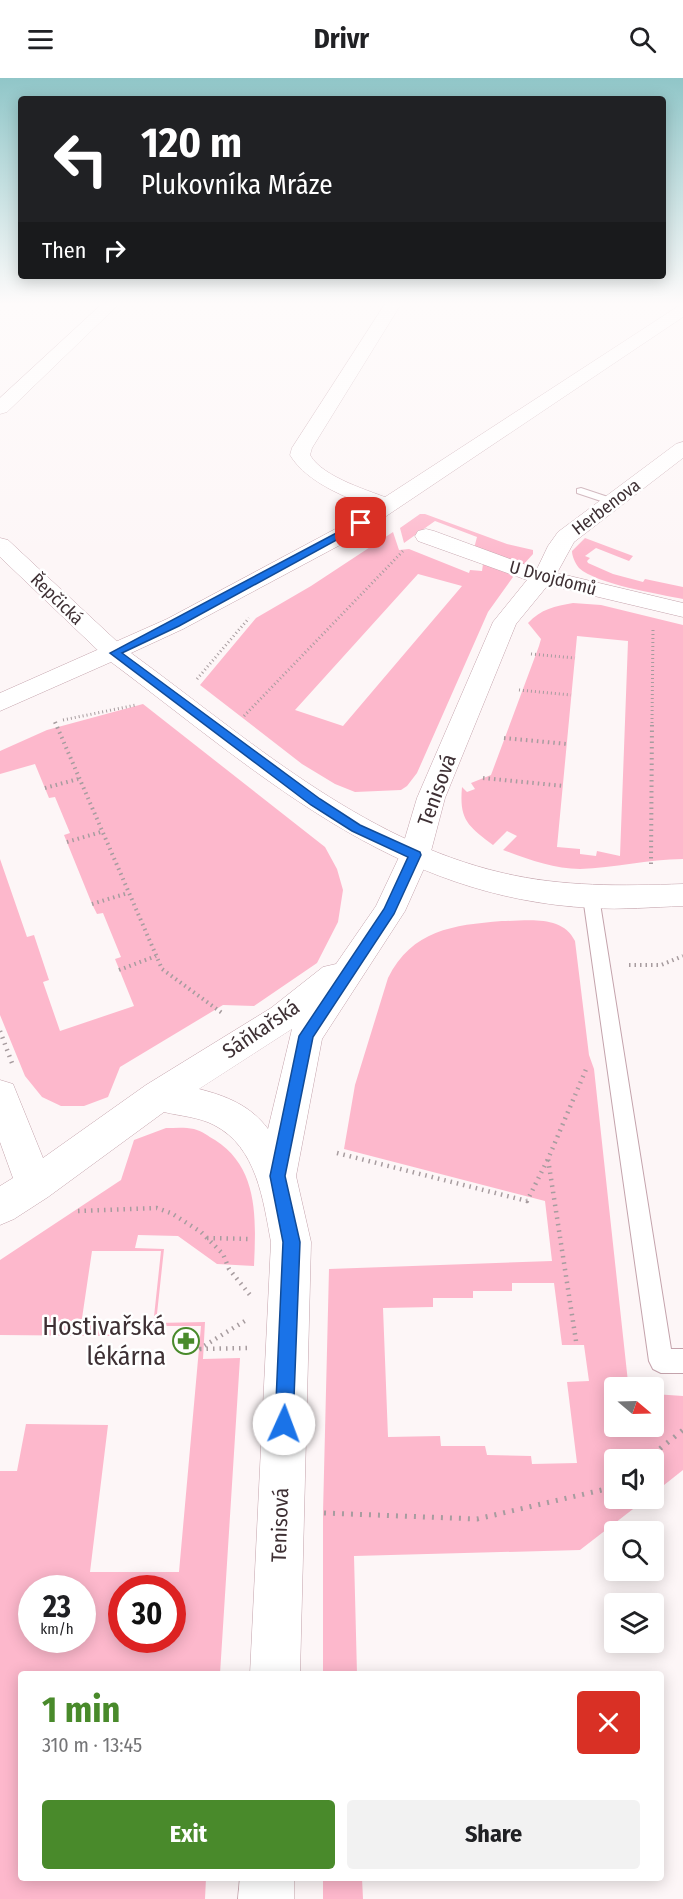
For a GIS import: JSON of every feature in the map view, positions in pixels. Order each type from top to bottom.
[{"type":"street","points":[[0,408],[20,389]]},
{"type":"street","points":[[339,389],[302,448],[300,455],[305,465],[318,475],[388,505]]},
{"type":"street","points":[[0,703],[175,624],[337,537],[564,389]]},
{"type":"street","name":"Herbenova","points":[[542,577],[552,565],[559,546],[566,537],[683,448]]},
{"type":"street","name":"U Dvojdomů","points":[[426,536],[542,577],[683,610]]},
{"type":"street","name":"Řepčická","points":[[0,545],[115,653],[315,802],[356,828],[415,855],[466,874],[502,884],[591,897],[683,896]]},
{"type":"street","name":"Tenisová","points":[[275,1671],[291,1242],[277,1176],[306,1036],[390,911],[415,855],[431,798],[505,622],[542,577]]},
{"type":"street","name":"Sáňkařská","points":[[0,1207],[35,1185],[159,1096],[283,1018],[359,956]]},
{"type":"street","points":[[0,1095],[35,1185]]},
{"type":"street","points":[[159,1096],[216,1109],[232,1117],[247,1129],[277,1176]]},
{"type":"street","points":[[266,1899],[267,1881]]},
{"type":"lane","points":[[581,491],[613,502]]},
{"type":"lane","points":[[591,897],[661,1361],[683,1361]]},
{"type":"path","points":[[240,721],[414,539],[426,536]]},
{"type":"path","points":[[192,684],[249,618]]},
{"type":"path","points":[[651,864],[653,628]]},
{"type":"path","points":[[531,654],[574,658]]},
{"type":"path","points":[[519,690],[572,694]]},
{"type":"path","points":[[63,720],[140,705]]},
{"type":"path","points":[[55,722],[162,969],[222,1012]]},
{"type":"path","points":[[504,738],[567,744]]},
{"type":"path","points":[[483,778],[564,786]]},
{"type":"path","points":[[45,788],[78,779]]},
{"type":"path","points":[[67,842],[101,832]]},
{"type":"path","points":[[92,904],[128,893]]},
{"type":"path","points":[[119,970],[156,956]]},
{"type":"path","points":[[627,965],[661,965],[683,956]]},
{"type":"path","points":[[337,1153],[527,1201],[548,1159],[588,1065]]},
{"type":"path","points":[[548,1159],[576,1341]]},
{"type":"path","points":[[78,1211],[157,1208],[187,1222],[223,1254],[229,1269],[255,1301]]},
{"type":"path","points":[[207,1238],[258,1240]]},
{"type":"path","points":[[253,1348],[199,1349],[254,1316]]},
{"type":"path","points":[[660,1449],[683,1430]]},
{"type":"path","points":[[323,1513],[477,1519],[604,1489]]},
{"type":"shaded area","points":[[420,514],[425,514],[507,544],[533,550],[533,554],[514,575],[511,574],[513,577],[488,612],[417,773],[401,790],[355,792],[335,784],[302,764],[200,685],[256,618],[311,586],[393,532],[399,550],[409,549],[469,573],[470,570],[482,571],[483,564],[471,560],[477,537],[435,521],[404,543],[400,528]],"holes":[[[418,574],[462,586],[343,726],[295,710]]]},
{"type":"shaded area","points":[[585,538],[633,556],[629,561],[596,548],[585,556],[590,558],[588,563],[613,574],[643,582],[645,579],[683,587],[683,599],[628,588],[587,574],[579,568],[572,551]]},
{"type":"shaded area","points":[[573,603],[601,605],[683,625],[683,859],[570,869],[531,860],[503,850],[517,836],[507,831],[493,845],[471,827],[464,815],[462,787],[467,792],[475,789],[471,783],[491,775],[539,646],[541,639],[528,623],[543,611]],"holes":[[[577,636],[628,641],[620,856],[597,851],[596,856],[580,854],[580,849],[557,847]]]},
{"type":"shaded area","points":[[143,704],[325,847],[337,869],[343,890],[338,922],[317,963],[254,1006],[223,1005],[120,1067],[108,1097],[84,1106],[61,1106],[42,1097],[25,1076],[0,1015],[0,859],[27,937],[34,935],[49,980],[43,982],[60,1031],[134,1006],[115,959],[121,957],[103,913],[97,914],[92,904],[64,835],[70,833],[55,797],[49,798],[35,764],[0,774],[0,751],[47,730]]},
{"type":"shaded area","points":[[502,921],[543,921],[562,926],[575,941],[589,1055],[594,1069],[627,1377],[604,1377],[604,1437],[664,1437],[664,1395],[683,1396],[683,1470],[664,1485],[664,1449],[604,1449],[604,1509],[633,1509],[618,1521],[604,1521],[604,1531],[580,1550],[354,1556],[357,1671],[323,1671],[323,1513],[329,1269],[552,1261],[545,1201],[344,1149],[355,1085],[388,978],[409,949],[436,933],[451,928]],"holes":[[[512,1283],[554,1283],[562,1345],[584,1345],[589,1381],[567,1382],[577,1463],[532,1464],[531,1456],[487,1455],[485,1446],[441,1446],[440,1436],[388,1437],[383,1308],[433,1307],[433,1298],[473,1298],[473,1291],[512,1291]]]},
{"type":"shaded area","points":[[166,1128],[194,1129],[215,1140],[240,1165],[247,1180],[254,1213],[254,1266],[217,1264],[178,1236],[138,1235],[135,1248],[164,1249],[156,1323],[205,1322],[203,1359],[240,1358],[220,1671],[18,1671],[18,1881],[206,1881],[205,1899],[0,1899],[0,1471],[17,1471],[26,1424],[108,1425],[90,1572],[179,1572],[201,1326],[153,1326],[161,1251],[92,1251],[81,1325],[113,1326],[111,1336],[0,1335],[0,1260],[121,1180],[134,1140]]},
{"type":"shaded area","points":[[323,1881],[362,1881],[363,1899],[323,1899]]},
{"type":"place","name":"Hostivařská lékárna","points":[[186,1341]]},
{"type":"route","points":[[284,1424],[291,1242],[277,1176],[306,1036],[390,911],[415,855],[356,828],[315,802],[115,653],[175,624],[361,523]]}]
